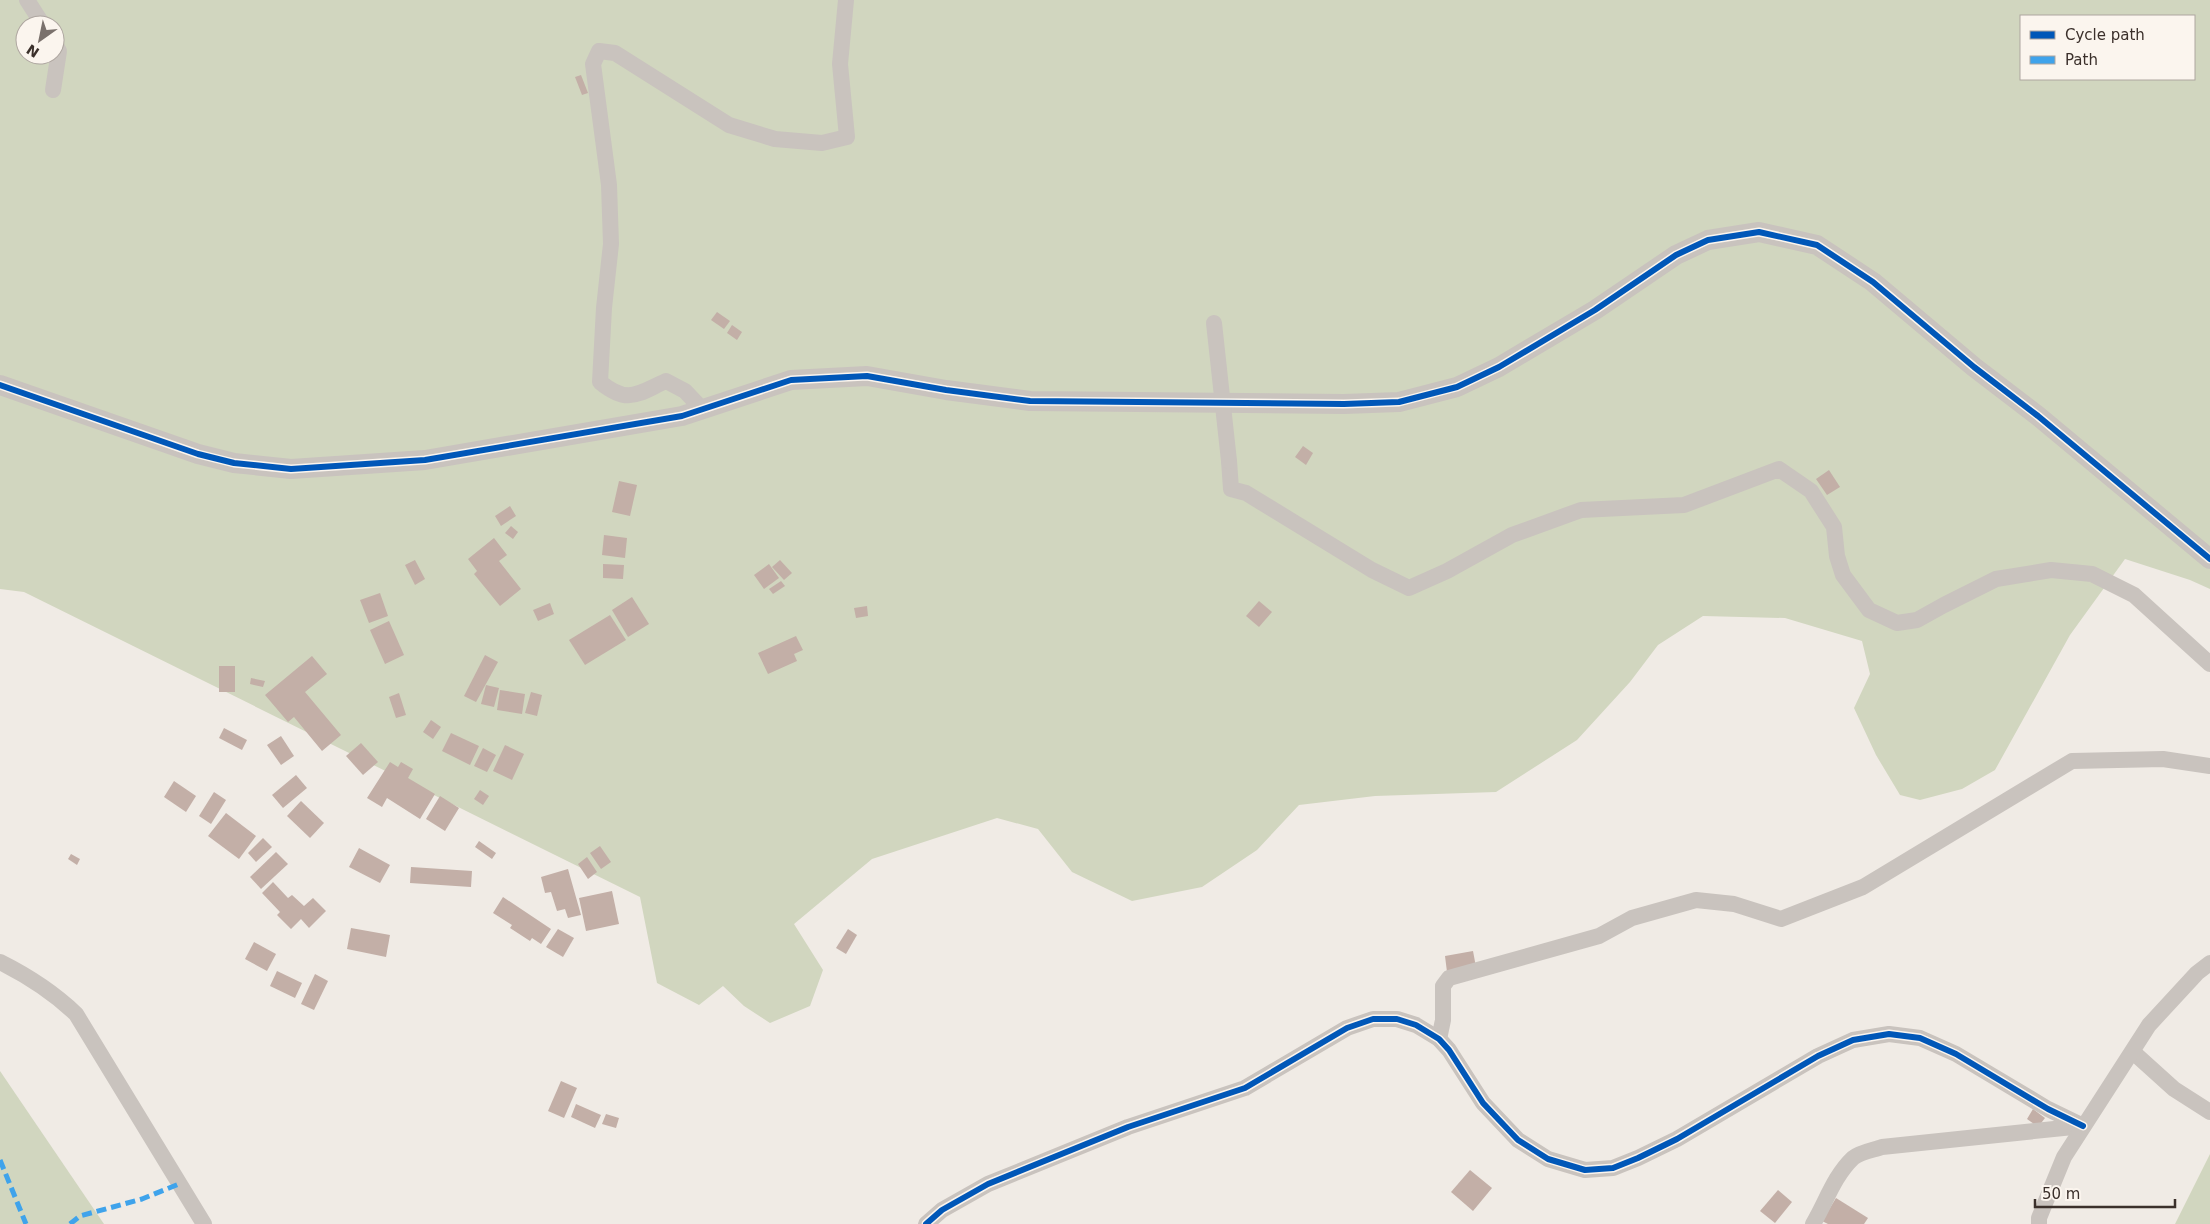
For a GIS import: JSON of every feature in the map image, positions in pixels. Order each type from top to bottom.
[{"type":"street","points":[[27,0],[37,15]]},
{"type":"street","points":[[701,408],[685,391],[666,381],[632,396],[612,392],[600,382],[604,308],[611,244],[609,185],[593,64],[599,51],[615,52],[729,124],[775,139],[822,143],[847,137],[840,64],[846,0]]},
{"type":"street","points":[[53,90],[57,65]]},
{"type":"street","points":[[0,385],[198,454],[234,463],[291,469],[425,460],[682,416],[701,408],[791,380],[867,376],[946,390],[1030,401],[1314,404],[1399,402],[1457,388],[1499,367],[1595,310],[1676,255],[1708,240],[1759,232],[1818,245],[1872,282],[1974,367],[2038,416],[2210,559]]},
{"type":"street","points":[[1214,323],[1231,488],[1246,493],[1372,570],[1409,588],[1447,571],[1512,535],[1581,510],[1684,505],[1779,469],[1811,491],[1834,527],[1837,556],[1843,575],[1869,610],[1897,623],[1917,620],[1944,604],[1996,579],[2051,570],[2092,574],[2134,595],[2210,664]]},
{"type":"street","points":[[1439,1040],[1444,1020],[1442,986],[1449,978],[1599,936],[1632,918],[1696,900],[1734,904],[1781,919],[1863,887],[2072,761],[2163,759],[2210,766]]},
{"type":"street","points":[[0,962],[26,975],[60,998],[76,1014],[204,1224]]},
{"type":"street","points":[[2039,1224],[2039,1218],[2064,1157],[2149,1025],[2197,973],[2210,963]]},
{"type":"street","points":[[926,1224],[942,1210],[988,1184],[1128,1127],[1244,1088],[1348,1028],[1373,1019],[1397,1019],[1416,1025],[1439,1040],[1449,1050],[1483,1103],[1518,1140],[1548,1159],[1585,1170],[1613,1168],[1638,1158],[1677,1139],[1818,1056],[1853,1040],[1889,1034],[1920,1038],[1956,1054],[2048,1108],[2083,1126]]},
{"type":"street","points":[[2133,1052],[2174,1089],[2210,1112]]},
{"type":"street","points":[[1813,1224],[1825,1203],[1831,1186],[1854,1157],[1873,1150],[1882,1147],[2083,1126]]},
{"type":"green space","points":[[0,0],[2210,0],[2210,589],[2190,580],[2125,559],[2070,635],[1995,770],[1962,789],[1920,800],[1900,795],[1876,755],[1854,708],[1870,674],[1862,641],[1785,618],[1703,616],[1658,645],[1630,682],[1577,740],[1496,792],[1375,796],[1299,805],[1257,850],[1202,887],[1132,901],[1072,872],[1038,829],[997,818],[872,859],[794,924],[823,970],[810,1006],[770,1023],[744,1006],[723,986],[699,1005],[657,983],[640,897],[24,592],[0,589]]},
{"type":"green space","points":[[0,1071],[104,1224],[0,1224]]},
{"type":"green space","points":[[2210,1154],[2210,1224],[2175,1224]]},
{"type":"building","points":[[581,75],[588,93],[582,95],[575,77]]},
{"type":"building","points":[[717,312],[730,321],[724,329],[711,320]]},
{"type":"building","points":[[732,325],[742,332],[737,340],[727,333]]},
{"type":"building","points":[[1303,446],[1313,453],[1306,465],[1295,457]]},
{"type":"building","points":[[1829,470],[1840,487],[1827,495],[1816,479]]},
{"type":"building","points":[[619,481],[637,485],[630,516],[612,512]]},
{"type":"building","points":[[510,506],[516,516],[501,526],[495,516]]},
{"type":"building","points":[[511,526],[518,532],[513,539],[505,533]]},
{"type":"building","points":[[604,535],[627,538],[625,558],[602,555]]},
{"type":"building","points":[[494,538],[507,555],[499,561],[521,589],[500,606],[474,574],[477,571],[468,559]]},
{"type":"building","points":[[415,560],[425,579],[415,585],[405,565]]},
{"type":"building","points":[[780,560],[792,573],[784,580],[772,567]]},
{"type":"building","points":[[603,564],[624,565],[623,579],[603,578]]},
{"type":"building","points":[[769,564],[779,578],[764,589],[754,575]]},
{"type":"building","points":[[781,581],[785,586],[773,594],[769,589]]},
{"type":"building","points":[[380,593],[388,616],[369,623],[360,600]]},
{"type":"building","points":[[632,597],[649,624],[628,637],[612,610]]},
{"type":"building","points":[[1259,601],[1272,612],[1259,627],[1246,616]]},
{"type":"building","points":[[550,603],[554,614],[538,621],[533,610]]},
{"type":"building","points":[[867,606],[868,616],[856,618],[854,608]]},
{"type":"building","points":[[610,615],[626,640],[585,665],[569,640]]},
{"type":"building","points":[[389,621],[404,655],[385,664],[370,630]]},
{"type":"building","points":[[796,636],[803,650],[794,654],[797,661],[768,674],[758,653]]},
{"type":"building","points":[[485,655],[498,662],[476,702],[464,696]]},
{"type":"building","points":[[312,656],[327,674],[305,692],[341,735],[322,751],[294,717],[288,722],[265,695]]},
{"type":"building","points":[[219,666],[235,666],[235,692],[219,692]]},
{"type":"building","points":[[251,678],[265,681],[263,687],[250,684]]},
{"type":"building","points":[[486,685],[499,688],[494,707],[481,704]]},
{"type":"building","points":[[500,690],[525,694],[522,714],[497,710]]},
{"type":"building","points":[[531,692],[542,695],[537,716],[525,713]]},
{"type":"building","points":[[399,693],[406,715],[396,718],[389,697]]},
{"type":"building","points":[[431,720],[441,727],[433,739],[423,732]]},
{"type":"building","points":[[224,728],[247,740],[242,750],[219,738]]},
{"type":"building","points":[[451,733],[479,746],[470,765],[442,751]]},
{"type":"building","points":[[281,736],[294,756],[281,765],[267,745]]},
{"type":"building","points":[[361,743],[378,762],[363,775],[346,756]]},
{"type":"building","points":[[505,745],[524,754],[512,780],[493,771]]},
{"type":"building","points":[[483,748],[496,755],[487,772],[474,766]]},
{"type":"building","points":[[390,762],[398,767],[401,762],[413,769],[408,778],[435,794],[420,819],[387,798],[382,807],[367,798]]},
{"type":"building","points":[[296,775],[307,788],[283,808],[272,795]]},
{"type":"building","points":[[174,781],[196,796],[186,812],[164,797]]},
{"type":"building","points":[[480,790],[489,796],[483,805],[474,799]]},
{"type":"building","points":[[214,792],[226,800],[211,824],[199,816]]},
{"type":"building","points":[[440,796],[459,808],[445,831],[426,819]]},
{"type":"building","points":[[301,801],[324,823],[310,838],[287,816]]},
{"type":"building","points":[[226,813],[256,836],[239,859],[208,836]]},
{"type":"building","points":[[263,838],[272,847],[256,862],[248,853]]},
{"type":"building","points":[[479,841],[496,853],[492,859],[475,847]]},
{"type":"building","points":[[600,846],[611,862],[601,869],[590,853]]},
{"type":"building","points":[[359,848],[390,865],[380,883],[349,867]]},
{"type":"building","points":[[276,852],[288,864],[261,889],[250,877]]},
{"type":"building","points":[[71,854],[80,859],[77,865],[68,859]]},
{"type":"building","points":[[587,857],[597,872],[588,879],[578,864]]},
{"type":"building","points":[[411,867],[472,871],[471,887],[410,883]]},
{"type":"building","points":[[568,869],[581,915],[568,918],[565,909],[557,911],[551,892],[545,893],[541,877]]},
{"type":"building","points":[[273,882],[288,898],[292,895],[304,906],[313,898],[326,911],[309,928],[301,919],[291,929],[277,915],[280,912],[262,893]]},
{"type":"building","points":[[612,891],[619,924],[586,931],[579,898]]},
{"type":"building","points":[[503,897],[551,929],[541,944],[532,938],[530,941],[510,928],[512,925],[493,913]]},
{"type":"building","points":[[351,928],[390,935],[386,957],[347,949]]},
{"type":"building","points":[[558,929],[574,938],[563,957],[546,947]]},
{"type":"building","points":[[848,929],[857,935],[846,954],[836,948]]},
{"type":"building","points":[[254,942],[276,954],[267,971],[245,959]]},
{"type":"building","points":[[1473,951],[1476,967],[1447,972],[1445,956]]},
{"type":"building","points":[[277,971],[302,983],[295,998],[270,986]]},
{"type":"building","points":[[315,974],[328,981],[314,1010],[301,1004]]},
{"type":"building","points":[[561,1081],[577,1088],[564,1118],[548,1111]]},
{"type":"building","points":[[576,1104],[601,1115],[595,1128],[571,1117]]},
{"type":"building","points":[[2033,1109],[2045,1118],[2038,1127],[2027,1119]]},
{"type":"building","points":[[606,1114],[619,1118],[616,1128],[602,1124]]},
{"type":"building","points":[[1470,1170],[1492,1188],[1473,1211],[1451,1192]]},
{"type":"building","points":[[1778,1190],[1792,1202],[1775,1223],[1760,1211]]},
{"type":"building","points":[[1836,1198],[1868,1218],[1864,1224],[1828,1224],[1822,1221]]},
{"type":"marked path","points":[[0,1160],[26,1224]]},
{"type":"marked path","points":[[70,1224],[80,1216],[142,1199],[179,1184]]},
{"type":"cycle path","points":[[0,385],[198,454],[234,463],[291,469],[425,460],[682,416],[791,380],[867,376],[946,390],[1030,401],[1344,404],[1399,402],[1457,387],[1499,367],[1595,310],[1676,255],[1708,240],[1759,232],[1817,245],[1873,282],[1974,367],[2038,416],[2210,559]]},
{"type":"cycle path","points":[[926,1224],[942,1210],[988,1184],[1128,1127],[1245,1088],[1347,1028],[1373,1019],[1397,1019],[1416,1025],[1439,1039],[1449,1050],[1483,1103],[1518,1140],[1548,1159],[1585,1170],[1613,1168],[1638,1158],[1677,1139],[1818,1056],[1853,1040],[1889,1034],[1920,1038],[1956,1054],[2048,1109],[2083,1126]]}]
